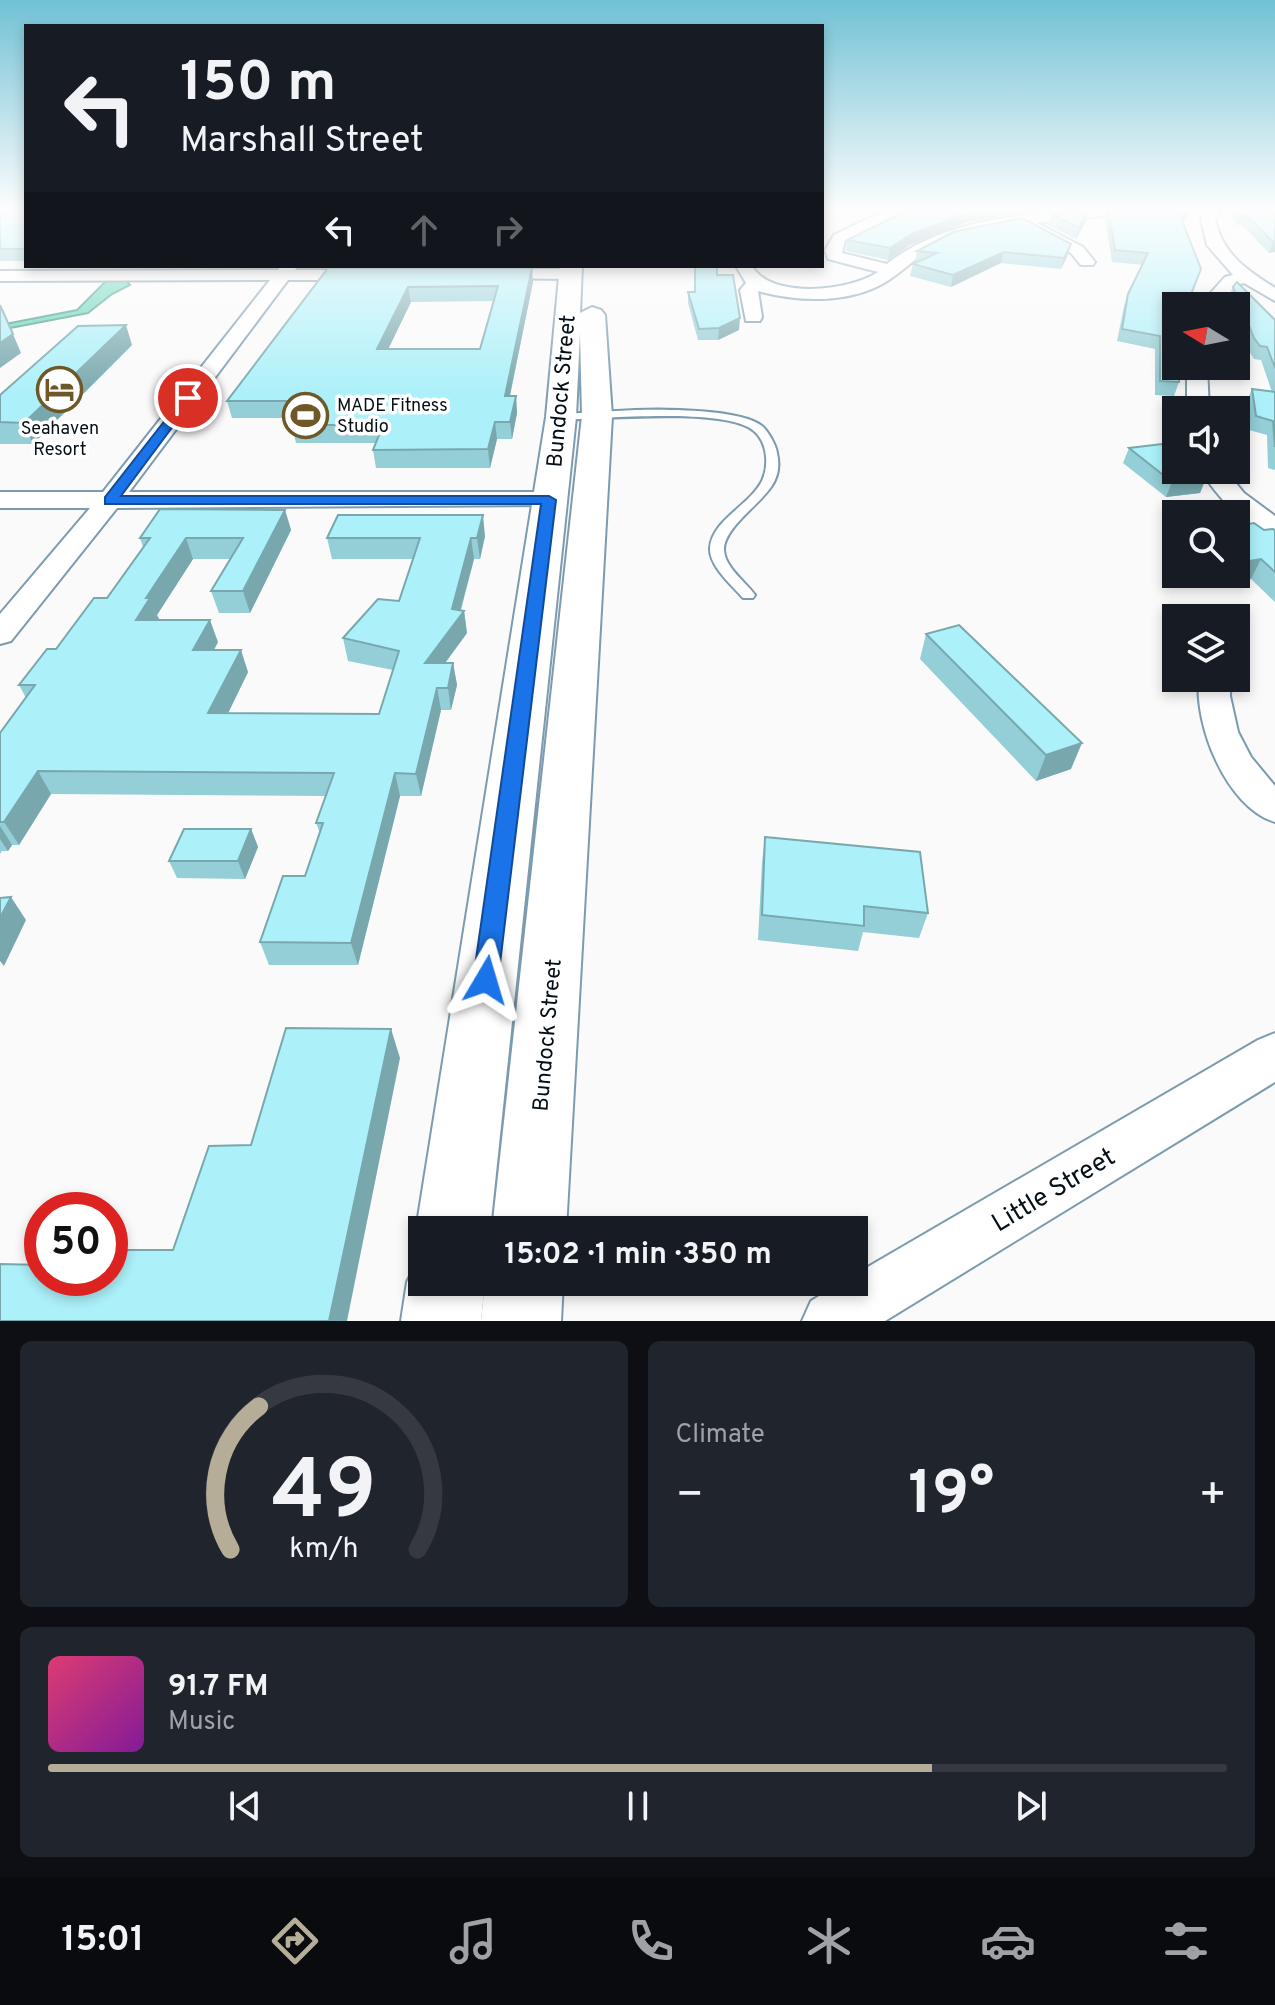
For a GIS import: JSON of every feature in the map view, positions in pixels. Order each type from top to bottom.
[{"type":"main road","name":"Bundock Street","points":[[530,1216],[579,417],[578,272]]},
{"type":"main road","name":"Bundock Street","points":[[455,1216],[549,500],[579,417]]},
{"type":"main road","points":[[441,1321],[444,1296]]},
{"type":"main road","points":[[521,1321],[523,1296]]},
{"type":"street","points":[[0,276],[208,272]]},
{"type":"street","points":[[0,634],[110,500],[285,272]]},
{"type":"street","points":[[321,272],[392,275]]},
{"type":"street","points":[[471,274],[521,272]]},
{"type":"street","points":[[745,272],[755,283],[778,291],[833,293],[874,282],[888,272]]},
{"type":"street","points":[[1239,272],[1275,296]]},
{"type":"street","points":[[1221,292],[1231,281],[1246,277]]},
{"type":"street","points":[[753,317],[749,290],[755,283]]},
{"type":"street","points":[[1224,484],[1235,498],[1275,529]]},
{"type":"street","points":[[0,500],[549,500]]},
{"type":"street","points":[[1212,692],[1224,740],[1240,768],[1275,808]]},
{"type":"street","name":"Little Street","points":[[831,1321],[1275,1056]]},
{"type":"lane","points":[[579,417],[692,415],[745,422],[758,428],[772,452],[766,486],[756,501],[719,537],[717,550],[726,570],[748,595]]},
{"type":"shaded area","points":[[107,280],[126,280],[130,285],[112,294],[88,313],[0,330],[0,325],[77,310]]},
{"type":"building","points":[[325,272],[531,272],[505,396],[516,396],[510,422],[495,422],[488,449],[373,450],[383,425],[292,425],[306,401],[227,401]],"holes":[[[498,286],[480,349],[377,349],[408,287]]]},
{"type":"building","points":[[695,272],[733,275],[740,318],[719,328],[699,329],[688,292],[695,292]]},
{"type":"building","points":[[1139,272],[1200,272],[1192,292],[1162,292],[1162,380],[1179,382],[1160,381],[1160,336],[1122,329],[1128,294]]},
{"type":"building","points":[[1237,282],[1247,292],[1235,292],[1233,287]]},
{"type":"building","points":[[1250,295],[1275,320],[1275,368],[1267,347],[1260,346],[1250,328]]},
{"type":"building","points":[[0,305],[13,334],[0,343]]},
{"type":"building","points":[[126,325],[24,423],[0,422],[0,395],[78,326]]},
{"type":"building","points":[[1252,389],[1275,392],[1275,447],[1273,421],[1256,416]]},
{"type":"building","points":[[1162,444],[1162,474],[1129,448]]},
{"type":"building","points":[[160,509],[285,510],[243,591],[211,591],[243,538],[186,538],[146,598],[150,598],[136,620],[210,620],[193,650],[241,650],[208,713],[379,714],[399,651],[343,638],[378,599],[399,601],[420,538],[327,538],[338,515],[483,515],[477,538],[471,538],[452,609],[464,611],[425,663],[453,663],[448,688],[437,688],[416,774],[395,773],[351,943],[260,942],[283,876],[305,876],[323,823],[316,823],[334,773],[38,771],[4,822],[0,822],[0,733],[35,685],[19,685],[47,649],[56,649],[94,598],[107,598],[150,538],[140,538]]},
{"type":"building","points":[[1250,524],[1264,530],[1275,530],[1275,572],[1261,559],[1250,561]]},
{"type":"building","points":[[959,625],[1082,743],[1046,755],[926,634]]},
{"type":"building","points":[[184,829],[251,829],[238,861],[169,861]]},
{"type":"building","points":[[765,837],[920,852],[928,913],[864,906],[864,926],[762,915]]},
{"type":"building","points":[[11,897],[0,918],[0,898]]},
{"type":"building","points":[[286,1028],[391,1029],[329,1321],[0,1321],[0,1264],[24,1265],[24,1296],[128,1296],[128,1250],[173,1250],[209,1146],[251,1145]]},
{"type":"place","name":"Seahaven Resort","points":[[60,390]]},
{"type":"place","name":"MADE Fitness Studio","points":[[306,415]]},
{"type":"route","points":[[188,398],[110,500],[549,500],[486,980]]}]
